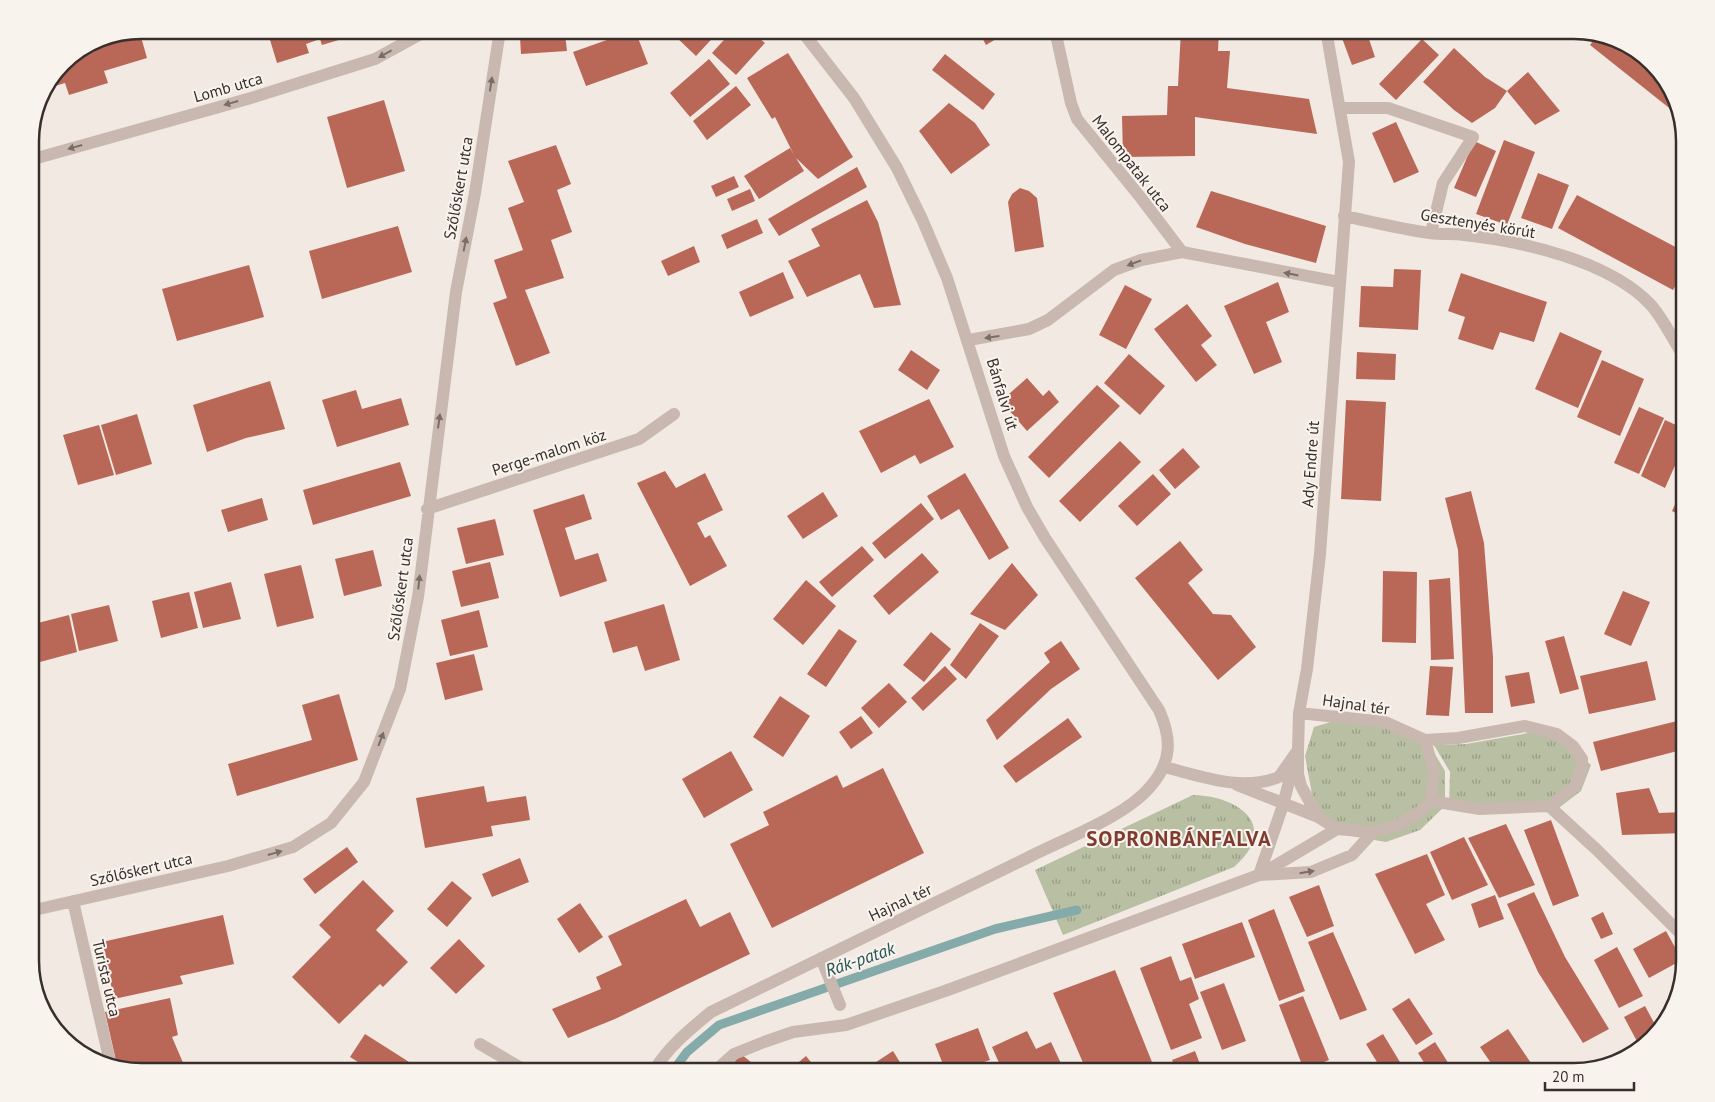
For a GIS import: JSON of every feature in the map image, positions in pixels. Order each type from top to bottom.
[{"type":"street","name":"Lomb utca","points":[[39,157],[251,98],[376,59],[412,39]]},
{"type":"street","name":"Szőlőskert utca","points":[[39,909],[228,866],[293,847],[331,823],[364,782],[400,689],[418,597],[427,509],[456,292],[475,194],[499,39]]},
{"type":"street","name":"Bánfalvi út","points":[[808,39],[854,98],[897,168],[947,278],[1004,456],[1027,507],[1159,710],[1167,728],[1169,748],[1164,767]]},
{"type":"street","name":"Malompatak utca","points":[[1057,39],[1071,103],[1077,119],[1142,198],[1182,252]]},
{"type":"street","name":"Ady Endre út","points":[[1298,750],[1300,713],[1320,554],[1349,162],[1328,39]]},
{"type":"street","points":[[1341,108],[1388,108],[1473,137],[1443,183],[1431,234]]},
{"type":"street","name":"Gesztenyés körút","points":[[1344,216],[1431,234],[1464,234],[1536,248],[1581,262],[1612,275],[1650,304],[1676,344]]},
{"type":"street","points":[[968,340],[1029,329],[1048,320],[1114,270],[1142,260],[1182,252],[1339,282]]},
{"type":"street","name":"Perge-malom köz","points":[[427,509],[639,439],[674,414]]},
{"type":"street","name":"Hajnal tér","points":[[1300,713],[1385,722],[1425,740]]},
{"type":"street","points":[[1164,767],[1232,784],[1318,817],[1337,829],[1373,832],[1398,825],[1421,811],[1431,801],[1434,772],[1425,740],[1458,738],[1525,726],[1557,734],[1573,746],[1582,759],[1581,774],[1574,787],[1549,806],[1480,809],[1431,801]]},
{"type":"street","points":[[1232,784],[1258,783],[1279,777],[1298,750]]},
{"type":"street","points":[[1259,875],[1284,805],[1298,750]]},
{"type":"street","points":[[1298,750],[1298,774],[1301,786],[1318,817]]},
{"type":"street","name":"Hajnal tér","points":[[659,1063],[663,1056],[688,1031],[711,1012],[1111,816],[1150,788],[1164,767]]},
{"type":"street","points":[[1549,806],[1597,850],[1676,929]]},
{"type":"street","points":[[724,1063],[734,1054],[764,1042],[793,1032],[846,1025],[945,991],[1259,875],[1337,829]]},
{"type":"street","points":[[1259,875],[1311,872],[1352,855],[1373,832]]},
{"type":"street","name":"Turista utca","points":[[73,901],[109,1058]]},
{"type":"street","points":[[820,958],[830,977],[846,1025]]},
{"type":"street","points":[[480,1044],[513,1063]]},
{"type":"green space","points":[[1337,720],[1386,725],[1430,746],[1445,771],[1445,806],[1420,830],[1386,842],[1345,835],[1326,821],[1312,794],[1305,756],[1314,727]]},
{"type":"green space","points":[[1534,732],[1566,743],[1591,765],[1581,791],[1556,810],[1449,807],[1450,772],[1434,745],[1466,744]]},
{"type":"green space","points":[[1193,795],[1226,801],[1239,808],[1248,816],[1254,827],[1254,839],[1247,852],[1234,867],[1063,935],[1035,870]]},
{"type":"building","points":[[142,39],[147,58],[104,71],[108,83],[69,95],[65,83],[55,86],[79,60],[96,49],[121,41]]},
{"type":"building","points":[[270,39],[320,39],[306,44],[309,53],[277,63]]},
{"type":"building","points":[[320,39],[342,39],[322,45]]},
{"type":"building","points":[[520,39],[566,39],[567,51],[521,54]]},
{"type":"building","points":[[610,39],[638,39],[648,64],[586,86],[573,52]]},
{"type":"building","points":[[678,39],[712,39],[696,56]]},
{"type":"building","points":[[725,39],[760,39],[765,43],[736,75],[712,53]]},
{"type":"building","points":[[983,39],[996,39],[986,45]]},
{"type":"building","points":[[1181,39],[1219,39],[1218,51],[1230,51],[1227,88],[1309,99],[1317,134],[1195,117],[1195,156],[1123,157],[1122,116],[1167,115],[1168,86],[1178,86]]},
{"type":"building","points":[[1342,39],[1369,39],[1375,57],[1352,65]]},
{"type":"building","points":[[1422,39],[1439,55],[1396,100],[1379,84]]},
{"type":"building","points":[[1593,41],[1607,44],[1631,56],[1659,84],[1672,110],[1590,45]]},
{"type":"building","points":[[1454,48],[1485,77],[1507,91],[1495,108],[1472,123],[1454,110],[1423,82]]},
{"type":"building","points":[[788,53],[853,157],[818,179],[796,158],[804,171],[759,199],[744,176],[790,148],[794,155],[775,117],[772,119],[747,78]]},
{"type":"building","points":[[945,54],[995,94],[983,110],[932,70]]},
{"type":"building","points":[[709,59],[730,84],[690,117],[670,93]]},
{"type":"building","points":[[1528,72],[1560,111],[1535,125],[1507,91]]},
{"type":"building","points":[[736,86],[751,105],[707,140],[693,121]]},
{"type":"building","points":[[384,100],[405,171],[347,188],[327,117]]},
{"type":"building","points":[[949,103],[975,123],[990,145],[951,174],[919,131]]},
{"type":"building","points":[[1396,122],[1419,172],[1394,183],[1372,133]]},
{"type":"building","points":[[1504,140],[1535,152],[1507,225],[1476,214]]},
{"type":"building","points":[[1474,141],[1496,151],[1476,197],[1454,188]]},
{"type":"building","points":[[556,145],[571,184],[557,190],[572,232],[551,240],[564,278],[525,290],[550,353],[516,366],[493,303],[507,298],[494,260],[523,250],[508,208],[524,202],[508,161]]},
{"type":"building","points":[[857,167],[867,187],[779,236],[768,219]]},
{"type":"building","points":[[1538,173],[1569,185],[1552,229],[1521,218]]},
{"type":"building","points":[[734,176],[739,187],[716,197],[711,186]]},
{"type":"building","points":[[1020,188],[1029,191],[1037,198],[1044,247],[1015,252],[1008,202],[1012,194]]},
{"type":"building","points":[[750,189],[755,201],[732,211],[727,199]]},
{"type":"building","points":[[1211,191],[1326,226],[1316,263],[1245,244],[1196,227]]},
{"type":"building","points":[[1577,195],[1676,247],[1676,285],[1673,290],[1558,228]]},
{"type":"building","points":[[867,200],[878,222],[901,305],[874,308],[860,274],[807,297],[788,261],[820,246],[811,229]]},
{"type":"building","points":[[757,219],[763,233],[727,249],[721,235]]},
{"type":"building","points":[[398,226],[412,272],[322,299],[309,251]]},
{"type":"building","points":[[694,246],[700,262],[668,276],[661,261]]},
{"type":"building","points":[[249,265],[264,317],[177,341],[162,289]]},
{"type":"building","points":[[1394,269],[1421,270],[1418,330],[1359,327],[1361,286],[1393,287]]},
{"type":"building","points":[[783,272],[794,298],[750,317],[739,292]]},
{"type":"building","points":[[1461,273],[1547,302],[1534,342],[1500,332],[1493,350],[1458,339],[1465,317],[1448,311]]},
{"type":"building","points":[[1278,282],[1289,312],[1266,322],[1282,362],[1254,374],[1224,306]]},
{"type":"building","points":[[1125,285],[1152,299],[1126,349],[1099,335]]},
{"type":"building","points":[[1187,304],[1212,336],[1201,345],[1217,365],[1196,382],[1154,329]]},
{"type":"building","points":[[1560,332],[1602,351],[1578,408],[1535,389]]},
{"type":"building","points":[[911,350],[940,370],[927,390],[898,370]]},
{"type":"building","points":[[1357,352],[1396,354],[1395,380],[1356,379]]},
{"type":"building","points":[[1129,354],[1165,386],[1140,415],[1104,383]]},
{"type":"building","points":[[1602,360],[1644,379],[1620,436],[1577,417]]},
{"type":"building","points":[[1027,378],[1043,396],[1049,390],[1059,402],[1027,431],[1001,401]]},
{"type":"building","points":[[270,381],[285,429],[246,438],[207,452],[193,405]]},
{"type":"building","points":[[1097,385],[1120,406],[1049,478],[1028,457]]},
{"type":"building","points":[[356,390],[362,409],[401,398],[409,425],[337,447],[322,400]]},
{"type":"building","points":[[929,399],[954,447],[920,464],[915,455],[881,473],[859,431]]},
{"type":"building","points":[[1346,400],[1386,402],[1381,501],[1341,499]]},
{"type":"building","points":[[1639,407],[1664,418],[1639,474],[1614,463]]},
{"type":"building","points":[[137,414],[152,464],[116,475],[101,425]]},
{"type":"building","points":[[1665,420],[1676,425],[1676,463],[1665,488],[1641,476]]},
{"type":"building","points":[[99,425],[114,475],[78,485],[63,435]]},
{"type":"building","points":[[1120,441],[1141,462],[1080,522],[1059,501]]},
{"type":"building","points":[[1183,448],[1200,467],[1175,489],[1159,470]]},
{"type":"building","points":[[400,462],[411,496],[313,525],[303,490]]},
{"type":"building","points":[[665,471],[676,488],[705,473],[723,510],[697,523],[705,538],[710,535],[727,566],[690,586],[637,483]]},
{"type":"building","points":[[965,473],[1009,548],[989,560],[959,509],[941,520],[927,496]]},
{"type":"building","points":[[1153,474],[1171,494],[1137,526],[1118,506]]},
{"type":"building","points":[[1471,491],[1484,543],[1493,657],[1493,713],[1465,713],[1458,550],[1445,498]]},
{"type":"building","points":[[823,492],[838,516],[803,539],[787,516]]},
{"type":"building","points":[[584,494],[592,519],[565,528],[575,560],[598,553],[607,581],[560,597],[533,510]]},
{"type":"building","points":[[262,498],[268,520],[228,532],[221,510]]},
{"type":"building","points":[[1676,502],[1676,513],[1672,511]]},
{"type":"building","points":[[921,503],[934,519],[885,559],[872,543]]},
{"type":"building","points":[[495,519],[504,555],[466,564],[457,528]]},
{"type":"building","points":[[1180,541],[1203,570],[1188,583],[1213,614],[1231,615],[1256,647],[1218,680],[1135,578]]},
{"type":"building","points":[[862,546],[874,560],[832,597],[819,582]]},
{"type":"building","points":[[373,550],[382,586],[344,596],[335,559]]},
{"type":"building","points":[[922,553],[939,572],[889,615],[873,596]]},
{"type":"building","points":[[490,562],[499,598],[461,607],[452,571]]},
{"type":"building","points":[[1012,563],[1038,595],[1005,630],[970,614]]},
{"type":"building","points":[[301,565],[314,618],[277,627],[264,574]]},
{"type":"building","points":[[1383,571],[1417,572],[1416,643],[1382,642]]},
{"type":"building","points":[[1450,578],[1454,659],[1431,660],[1429,580]]},
{"type":"building","points":[[806,580],[836,606],[803,645],[773,619]]},
{"type":"building","points":[[231,582],[241,619],[203,628],[194,592]]},
{"type":"building","points":[[1623,591],[1650,602],[1631,646],[1604,634]]},
{"type":"building","points":[[189,592],[198,628],[161,638],[152,601]]},
{"type":"building","points":[[664,604],[680,660],[645,671],[637,646],[613,653],[604,622]]},
{"type":"building","points":[[109,605],[118,641],[79,651],[71,614]]},
{"type":"building","points":[[479,610],[488,647],[450,656],[441,620]]},
{"type":"building","points":[[69,615],[77,652],[40,662],[39,623]]},
{"type":"building","points":[[980,623],[999,636],[966,679],[950,665]]},
{"type":"building","points":[[839,629],[857,641],[826,687],[807,674]]},
{"type":"building","points":[[931,632],[951,649],[924,682],[903,665]]},
{"type":"building","points":[[1564,636],[1579,689],[1560,694],[1545,641]]},
{"type":"building","points":[[1061,641],[1080,669],[1051,689],[997,740],[986,720],[1050,662],[1044,653]]},
{"type":"building","points":[[474,654],[483,690],[445,700],[436,663]]},
{"type":"building","points":[[1647,661],[1656,700],[1589,714],[1580,676]]},
{"type":"building","points":[[945,666],[957,679],[923,711],[911,698]]},
{"type":"building","points":[[1430,666],[1453,667],[1449,716],[1426,715]]},
{"type":"building","points":[[1529,672],[1535,703],[1511,707],[1505,676]]},
{"type":"building","points":[[889,683],[907,702],[879,728],[861,708]]},
{"type":"building","points":[[339,694],[358,760],[237,796],[228,764],[312,740],[302,705]]},
{"type":"building","points":[[780,696],[810,716],[783,757],[753,737]]},
{"type":"building","points":[[861,716],[873,733],[851,749],[839,732]]},
{"type":"building","points":[[1068,718],[1082,737],[1016,783],[1003,766]]},
{"type":"building","points":[[1676,721],[1676,751],[1601,771],[1593,742]]},
{"type":"building","points":[[731,751],[753,790],[704,818],[682,779]]},
{"type":"building","points":[[883,768],[924,853],[772,928],[730,844],[769,825],[763,812],[837,775],[843,788]]},
{"type":"building","points":[[484,786],[487,802],[526,796],[530,820],[491,826],[493,836],[425,848],[416,798]]},
{"type":"building","points":[[1649,788],[1659,813],[1676,812],[1676,833],[1622,835],[1616,793]]},
{"type":"building","points":[[1551,820],[1579,896],[1553,906],[1524,830]]},
{"type":"building","points":[[1506,824],[1535,885],[1499,898],[1468,838]]},
{"type":"building","points":[[1464,837],[1488,885],[1452,900],[1430,852]]},
{"type":"building","points":[[347,847],[358,862],[315,894],[303,879]]},
{"type":"building","points":[[1427,854],[1445,895],[1426,904],[1445,940],[1415,954],[1375,874]]},
{"type":"building","points":[[520,858],[529,882],[492,897],[482,874]]},
{"type":"building","points":[[363,880],[394,911],[376,930],[408,962],[383,987],[380,984],[339,1024],[292,977],[331,937],[319,925]]},
{"type":"building","points":[[452,881],[472,898],[447,927],[427,909]]},
{"type":"building","points":[[1319,885],[1334,926],[1307,937],[1289,897]]},
{"type":"building","points":[[1534,892],[1565,957],[1609,1029],[1583,1043],[1538,972],[1507,904]]},
{"type":"building","points":[[1495,895],[1504,919],[1479,928],[1471,904]]},
{"type":"building","points":[[686,899],[700,927],[730,912],[750,954],[615,1019],[568,1038],[552,1009],[601,989],[596,977],[622,965],[608,936]]},
{"type":"building","points":[[580,903],[603,937],[579,953],[557,919]]},
{"type":"building","points":[[1274,909],[1305,991],[1279,1001],[1248,920]]},
{"type":"building","points":[[1603,912],[1613,934],[1601,939],[1591,918]]},
{"type":"building","points":[[223,915],[234,964],[180,976],[183,984],[114,999],[102,942]]},
{"type":"building","points":[[1242,922],[1255,957],[1195,979],[1182,944]]},
{"type":"building","points":[[1666,931],[1676,949],[1676,963],[1649,978],[1633,949]]},
{"type":"building","points":[[1333,932],[1367,1010],[1340,1020],[1308,942]]},
{"type":"building","points":[[459,939],[485,966],[456,994],[430,968]]},
{"type":"building","points":[[1617,947],[1643,996],[1619,1008],[1594,960]]},
{"type":"building","points":[[1171,956],[1180,981],[1191,977],[1199,999],[1189,1004],[1202,1038],[1171,1050],[1140,968]]},
{"type":"building","points":[[1115,970],[1152,1063],[1083,1063],[1053,993]]},
{"type":"building","points":[[1224,983],[1246,1041],[1222,1050],[1200,992]]},
{"type":"building","points":[[1303,996],[1329,1060],[1322,1063],[1301,1063],[1279,1005]]},
{"type":"building","points":[[170,998],[178,1035],[172,1037],[183,1063],[141,1063],[116,1060],[105,1012]]},
{"type":"building","points":[[1409,998],[1433,1034],[1416,1045],[1392,1009]]},
{"type":"building","points":[[1645,1006],[1655,1024],[1637,1041],[1624,1017]]},
{"type":"building","points":[[978,1028],[990,1060],[981,1063],[942,1063],[935,1044]]},
{"type":"building","points":[[1508,1029],[1531,1063],[1491,1063],[1480,1047]]},
{"type":"building","points":[[1027,1031],[1036,1049],[1051,1042],[1061,1063],[999,1063],[992,1047]]},
{"type":"building","points":[[365,1034],[410,1063],[360,1063],[350,1057]]},
{"type":"building","points":[[1383,1034],[1401,1063],[1378,1063],[1366,1044]]},
{"type":"building","points":[[1435,1042],[1448,1063],[1424,1063],[1418,1053]]},
{"type":"building","points":[[893,1051],[900,1063],[875,1063]]},
{"type":"building","points":[[1195,1051],[1200,1063],[1173,1063],[1172,1060]]},
{"type":"building","points":[[741,1054],[752,1063],[734,1063]]},
{"type":"building","points":[[806,1056],[812,1063],[798,1063]]},
{"type":"waterway","name":"Rák-patak","points":[[679,1063],[687,1052],[719,1025],[995,929],[1077,910]]},
{"type":"district","name":"SOPRONBÁNFALVA","points":[[1179,838]]}]
